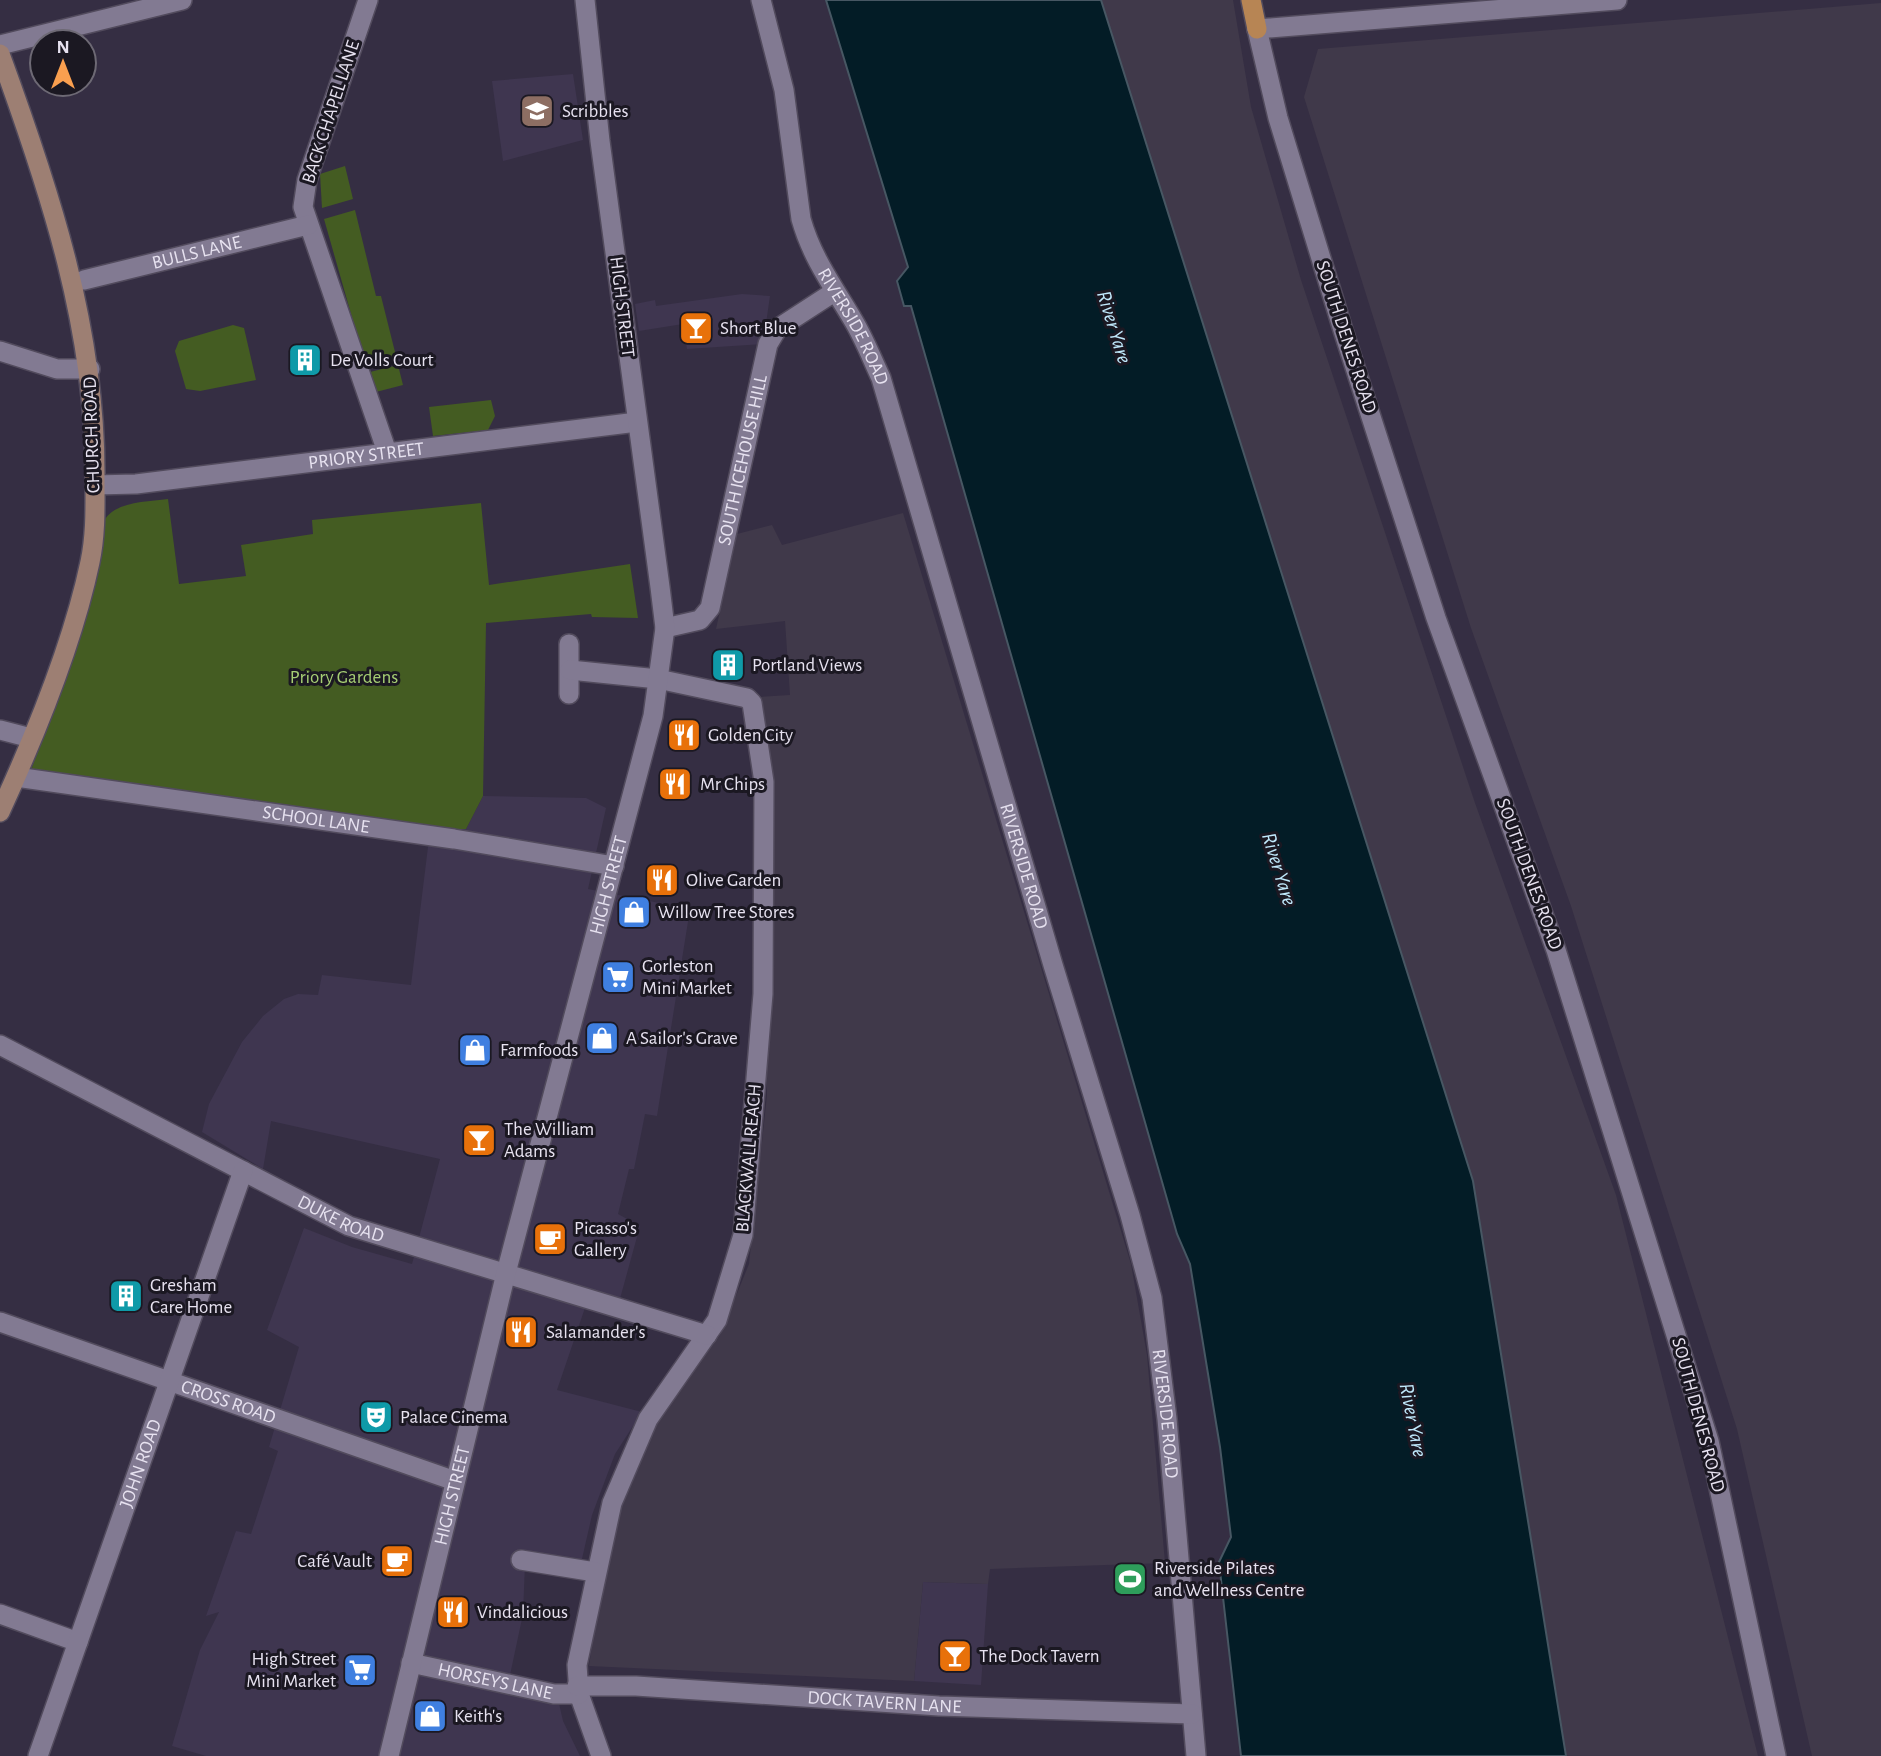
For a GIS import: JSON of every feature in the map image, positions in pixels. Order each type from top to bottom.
[{"type":"main road","name":"SOUTH DENES ROAD","points":[[1251,0],[1256,29]]},
{"type":"main road","name":"CHURCH ROAD","points":[[0,54],[62,245],[90,369],[95,485],[90,561],[72,624],[32,738],[0,812]]},
{"type":"street","points":[[0,45],[182,0]]},
{"type":"street","name":"BACK CHAPEL LANE","points":[[368,0],[307,180],[303,207],[387,452]]},
{"type":"street","name":"HIGH STREET","points":[[389,1756],[506,1273],[653,716],[665,628],[598,128],[585,0]]},
{"type":"street","name":"RIVERSIDE ROAD","points":[[761,0],[784,90],[801,219],[816,261],[854,321],[881,379],[1049,951],[1130,1215],[1152,1298],[1167,1419],[1196,1756]]},
{"type":"street","points":[[1256,29],[1617,0]]},
{"type":"street","name":"SOUTH DENES ROAD","points":[[1256,29],[1278,118],[1436,618],[1556,950],[1709,1441],[1776,1756]]},
{"type":"street","name":"BULLS LANE","points":[[84,280],[308,225]]},
{"type":"street","name":"SOUTH ICEHOUSE HILL","points":[[665,628],[700,620],[710,608],[768,344],[777,329],[834,292]]},
{"type":"street","points":[[0,351],[57,369],[90,369]]},
{"type":"street","name":"PRIORY STREET","points":[[95,485],[136,484],[637,422]]},
{"type":"street","points":[[569,644],[569,694]]},
{"type":"street","points":[[570,670],[658,679]]},
{"type":"street","name":"BLACKWALL REACH","points":[[601,1756],[578,1690],[578,1665],[595,1572],[612,1503],[628,1460],[648,1419],[707,1335],[726,1298],[743,1235],[763,994],[764,782],[752,703],[747,698],[658,679]]},
{"type":"street","points":[[0,730],[32,738]]},
{"type":"street","name":"SCHOOL LANE","points":[[16,777],[454,839],[614,866]]},
{"type":"street","name":"DUKE ROAD","points":[[0,1045],[349,1226],[707,1335]]},
{"type":"street","name":"JOHN ROAD","points":[[38,1756],[243,1171]]},
{"type":"street","name":"CROSS ROAD","points":[[0,1322],[455,1481]]},
{"type":"street","points":[[521,1560],[595,1572]]},
{"type":"street","points":[[0,1614],[78,1642]]},
{"type":"street","name":"HORSEYS LANE","points":[[411,1663],[554,1694],[578,1690]]},
{"type":"street","name":"DOCK TAVERN LANE","points":[[578,1690],[636,1686],[939,1706],[1192,1714]]},
{"type":"shaded area","points":[[1101,0],[1233,0],[1251,107],[1301,280],[1475,803],[1616,1195],[1758,1756],[1566,1756],[1473,1181]]},
{"type":"shaded area","points":[[1881,3],[1881,1756],[1812,1756],[1737,1429],[1571,906],[1471,628],[1304,97],[1318,49]]},
{"type":"shaded area","name":"Scribbles","points":[[573,74],[583,140],[503,161],[492,81]]},
{"type":"shaded area","points":[[742,294],[770,296],[763,344],[687,349],[683,324],[639,331],[635,304],[655,300],[656,306]]},
{"type":"shaded area","points":[[903,513],[1131,1264],[1147,1355],[1165,1563],[990,1569],[988,1584],[923,1582],[914,1681],[589,1666],[603,1568],[630,1477],[645,1440],[720,1335],[749,1264],[767,1095],[767,944],[759,697],[790,695],[785,621],[716,629],[737,534],[772,525],[782,545]]},
{"type":"shaded area","points":[[483,796],[586,798],[606,808],[588,889],[690,909],[657,1116],[645,1114],[634,1169],[629,1169],[618,1214],[640,1226],[618,1306],[588,1299],[557,1390],[642,1412],[615,1454],[592,1515],[579,1572],[525,1564],[523,1614],[510,1675],[556,1690],[563,1721],[580,1756],[206,1756],[172,1746],[200,1650],[219,1612],[206,1616],[236,1531],[251,1534],[278,1451],[269,1447],[299,1347],[267,1330],[304,1228],[352,1247],[412,1264],[440,1159],[271,1121],[263,1169],[202,1132],[209,1104],[242,1042],[263,1016],[284,999],[298,994],[318,995],[322,975],[411,985],[428,847],[436,829],[466,829]]},
{"type":"shaded area","points":[[923,1582],[988,1584],[981,1685],[914,1681]]},
{"type":"green space","points":[[345,166],[353,199],[322,208],[320,174]]},
{"type":"green space","points":[[355,210],[376,296],[381,296],[396,356],[365,363],[324,219]]},
{"type":"green space","points":[[233,325],[244,328],[256,380],[200,391],[186,389],[175,351],[179,341]]},
{"type":"green space","points":[[398,365],[403,385],[376,392],[370,372]]},
{"type":"green space","points":[[491,400],[495,416],[488,430],[433,436],[429,407]]},
{"type":"green space","name":"Priory Gardens","points":[[168,499],[179,584],[246,576],[241,545],[313,534],[312,520],[481,503],[489,585],[630,564],[638,618],[592,617],[591,614],[486,623],[483,796],[466,829],[436,829],[29,776],[96,584],[105,519],[125,506]]},
{"type":"water","name":"River Yare","points":[[826,0],[1101,0],[1473,1181],[1566,1756],[1241,1756],[1219,1562],[1231,1537],[1220,1447],[1190,1264],[1177,1234],[911,306],[904,306],[897,281],[908,267]]},
{"type":"place","name":"Scribbles","points":[[537,111]]},
{"type":"place","name":"Short Blue","points":[[696,328]]},
{"type":"place","name":"De Volls Court","points":[[305,360]]},
{"type":"place","name":"Portland Views","points":[[728,665]]},
{"type":"place","name":"Golden City","points":[[684,735]]},
{"type":"place","name":"Mr Chips","points":[[675,784]]},
{"type":"place","name":"Olive Garden","points":[[662,880]]},
{"type":"place","name":"Willow Tree Stores","points":[[634,912]]},
{"type":"place","name":"Gorleston Mini Market","points":[[618,977]]},
{"type":"place","name":"A Sailor's Grave","points":[[602,1038]]},
{"type":"place","name":"Farmfoods","points":[[475,1050]]},
{"type":"place","name":"The William Adams","points":[[479,1140]]},
{"type":"place","name":"Picasso's Gallery","points":[[550,1239]]},
{"type":"place","name":"Gresham Care Home","points":[[126,1296]]},
{"type":"place","name":"Salamander's","points":[[521,1332]]},
{"type":"place","name":"Palace Cinema","points":[[376,1417]]},
{"type":"place","name":"Café Vault","points":[[397,1561]]},
{"type":"place","name":"Riverside Pilates and Wellness Centre","points":[[1130,1579]]},
{"type":"place","name":"Vindalicious","points":[[453,1612]]},
{"type":"place","name":"The Dock Tavern","points":[[955,1656]]},
{"type":"place","name":"High Street Mini Market","points":[[360,1670]]},
{"type":"place","name":"Keith's","points":[[430,1716]]}]
